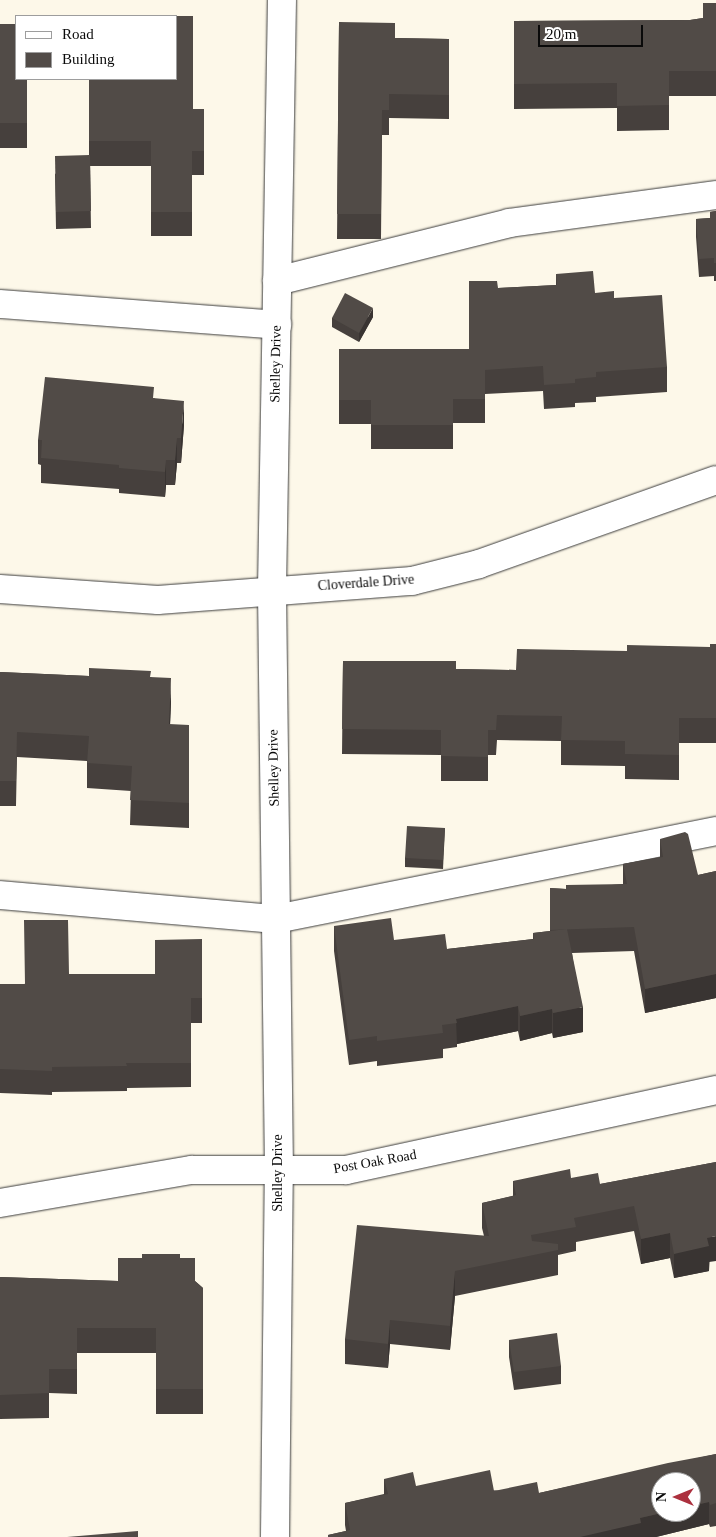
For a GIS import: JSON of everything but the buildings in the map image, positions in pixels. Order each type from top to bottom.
[{"type":"street","name":"Shelley Drive","points":[[275,1537],[279,1172],[272,589],[282,0]]},
{"type":"street","points":[[277,281],[508,223],[716,195]]},
{"type":"street","points":[[0,304],[277,325]]},
{"type":"street","name":"Cloverdale Drive","points":[[0,589],[158,600],[272,589],[412,581],[479,564],[716,480]]},
{"type":"street","points":[[0,895],[276,919],[716,831]]},
{"type":"street","name":"Post Oak Road","points":[[0,1203],[192,1170],[279,1172],[346,1170],[716,1090]]}]
